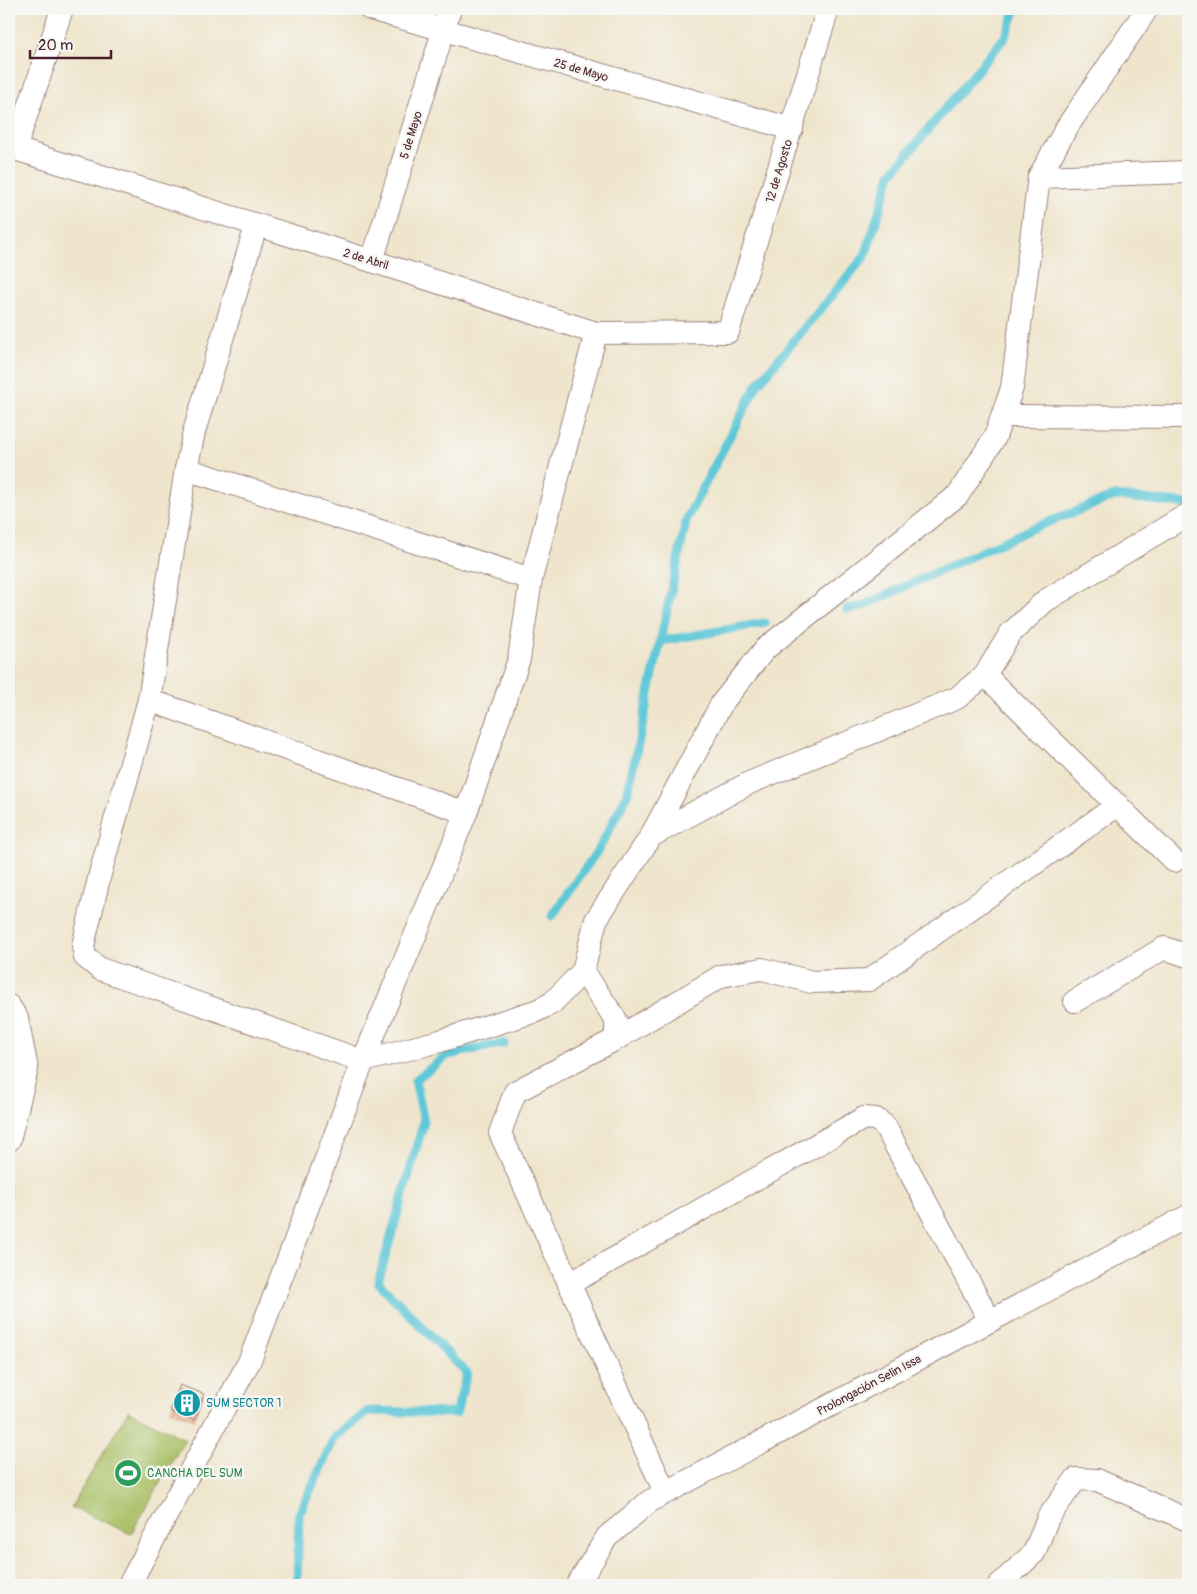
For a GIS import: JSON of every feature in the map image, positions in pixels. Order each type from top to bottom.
[{"type":"street","points":[[12,148],[62,9]]},
{"type":"street","name":"25 de Mayo","points":[[370,9],[792,129]]},
{"type":"street","name":"5 de Mayo","points":[[372,261],[450,9]]},
{"type":"street","name":"12 de Agosto","points":[[728,332],[828,9]]},
{"type":"street","points":[[256,226],[194,432],[186,469],[149,700],[100,874],[83,946],[85,957],[100,969],[363,1061],[440,1041],[552,1003],[583,971],[596,920],[651,836],[722,702],[765,649],[958,495],[995,437],[1012,388],[1039,177],[1067,127],[1147,9]]},
{"type":"street","name":"2 de Abril","points":[[12,148],[596,333],[728,332]]},
{"type":"street","points":[[1039,177],[1188,172]]},
{"type":"street","points":[[129,1585],[250,1360],[363,1061],[466,813],[519,659],[531,579],[596,333]]},
{"type":"street","points":[[1002,416],[1188,417]]},
{"type":"street","points":[[186,469],[531,579]]},
{"type":"street","points":[[651,836],[749,783],[957,698],[985,675],[1010,634],[1045,601],[1185,516]]},
{"type":"street","points":[[985,675],[1174,861]]},
{"type":"street","points":[[149,700],[466,813]]},
{"type":"street","points":[[665,1492],[500,1133],[515,1092],[616,1039],[721,976],[762,969],[812,982],[869,980],[1118,805]]},
{"type":"street","points":[[1075,1001],[1164,948],[1188,956]]},
{"type":"street","points":[[583,971],[616,1020],[616,1039]]},
{"type":"street","points":[[9,1006],[17,1018],[27,1069],[9,1140]]},
{"type":"street","points":[[569,1284],[864,1118],[876,1119],[885,1126],[990,1321]]},
{"type":"street","name":"Prolongación Selin Issa","points":[[577,1585],[607,1537],[650,1501],[1188,1216]]},
{"type":"street","points":[[999,1585],[1034,1553],[1048,1518],[1076,1479],[1097,1480],[1188,1520]]},
{"type":"green space","name":"CANCHA DEL SUM","points":[[128,1411],[185,1439],[131,1534],[71,1507]]},
{"type":"building","name":"SUM SECTOR 1","points":[[180,1385],[204,1394],[195,1420],[170,1411]]},
{"type":"waterway","points":[[552,916],[600,847],[627,795],[687,518],[757,385],[865,256],[891,174],[1005,37],[1016,9]]},
{"type":"waterway","points":[[847,609],[860,607],[1031,529],[1115,496],[1188,504]]},
{"type":"waterway","points":[[661,641],[765,623]]},
{"type":"waterway","points":[[297,1585],[299,1514],[335,1437],[368,1411],[456,1413],[467,1373],[378,1282],[424,1121],[415,1080],[448,1055],[504,1043]]},
{"type":"place","name":"SUM SECTOR 1","points":[[187,1403]]},
{"type":"place","name":"CANCHA DEL SUM","points":[[128,1473]]}]
